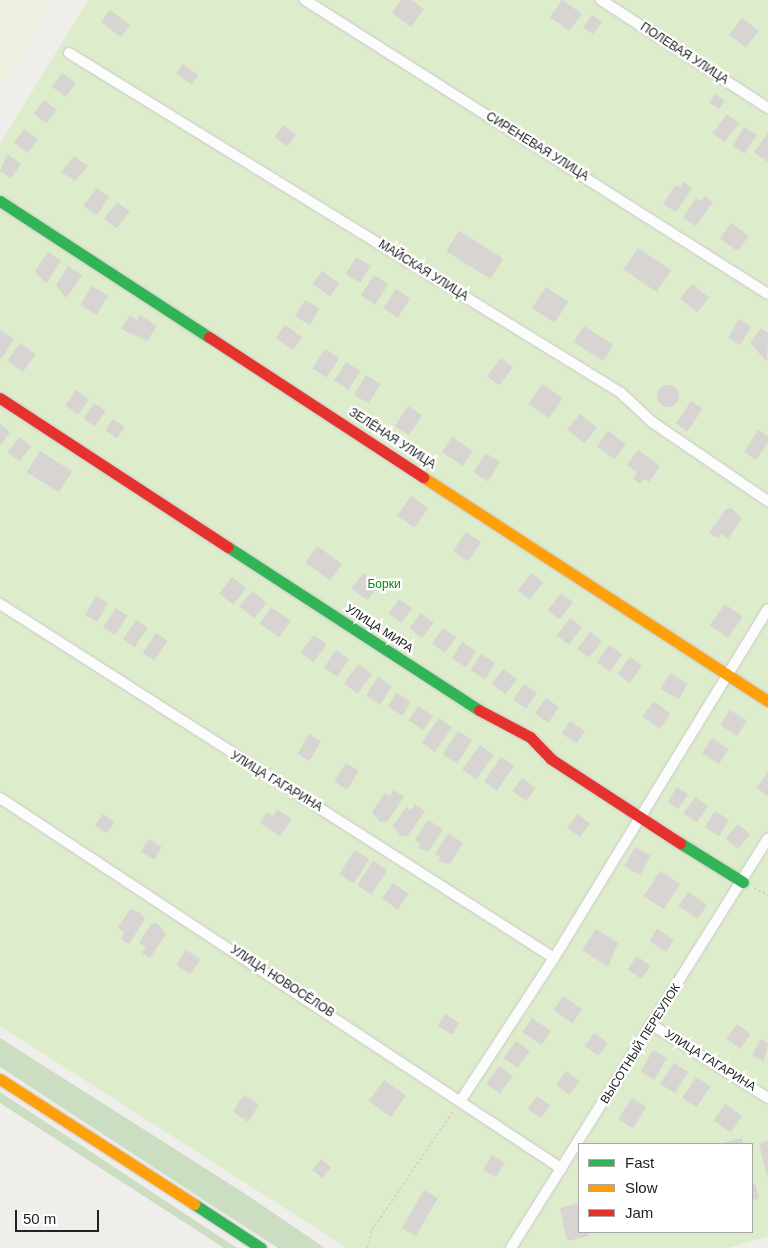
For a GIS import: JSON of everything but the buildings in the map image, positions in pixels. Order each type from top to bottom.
[{"type":"street","name":"СИРЕНЕВАЯ УЛИЦА","points":[[305,0],[768,294]]},
{"type":"street","name":"ПОЛЕВАЯ УЛИЦА","points":[[601,0],[768,108]]},
{"type":"street","name":"МАЙСКАЯ УЛИЦА","points":[[69,53],[621,393],[652,422],[768,501]]},
{"type":"street","name":"ЗЕЛЁНАЯ УЛИЦА","points":[[0,201],[768,701]]},
{"type":"street","name":"УЛИЦА МИРА","points":[[0,398],[482,712],[530,737],[551,759],[742,882]]},
{"type":"street","name":"УЛИЦА ГАГАРИНА","points":[[0,604],[554,958]]},
{"type":"street","points":[[461,1100],[554,958],[725,673],[768,610]]},
{"type":"street","name":"УЛИЦА НОВОСЁЛОВ","points":[[0,798],[562,1168]]},
{"type":"street","name":"ВЫСОТНЫЙ ПЕРЕУЛОК","points":[[511,1248],[768,839]]},
{"type":"street","name":"УЛИЦА ГАГАРИНА","points":[[652,1025],[768,1098]]},
{"type":"street","points":[[0,1079],[261,1248]]},
{"type":"path","points":[[742,882],[768,895]]},
{"type":"path","points":[[368,1248],[372,1230],[461,1100]]},
{"type":"green space","points":[[0,0],[54,0],[0,88]]},
{"type":"green space","name":"Борки","points":[[88,0],[768,0],[768,1237],[727,1248],[347,1248],[0,1026],[0,144]]},
{"type":"green space","points":[[0,1038],[244,1193],[325,1248],[278,1248],[219,1210],[0,1067]]},
{"type":"green space","points":[[0,1092],[237,1248],[224,1248],[0,1103]]},
{"type":"traffic: fast","points":[[0,201],[209,337]]},
{"type":"traffic: fast","points":[[228,547],[479,710]]},
{"type":"traffic: fast","points":[[680,843],[743,882]]},
{"type":"traffic: fast","points":[[194,1204],[261,1248]]},
{"type":"traffic: slow","points":[[423,477],[768,701]]},
{"type":"traffic: slow","points":[[0,1079],[194,1204]]},
{"type":"traffic: jam","points":[[209,337],[423,477]]},
{"type":"traffic: jam","points":[[0,398],[228,547]]},
{"type":"traffic: jam","points":[[479,710],[530,737],[551,759],[680,843]]}]
